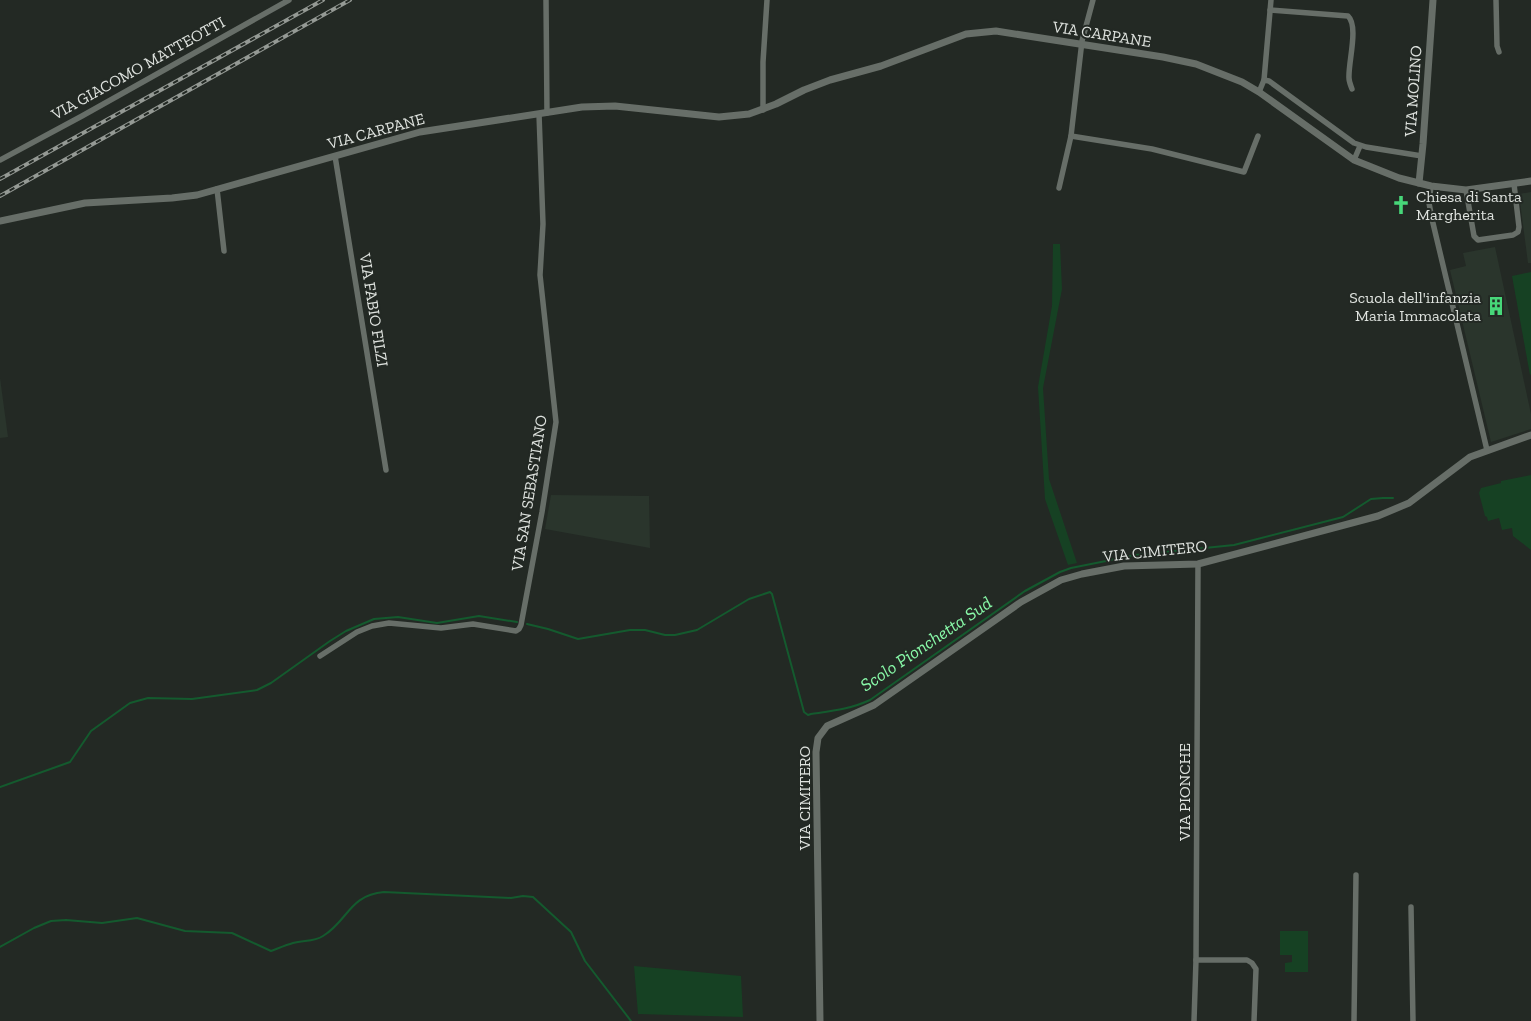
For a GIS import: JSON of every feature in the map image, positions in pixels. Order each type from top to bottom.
[{"type":"street","name":"VIA GIACOMO MATTEOTTI","points":[[0,160],[90,112],[289,0]]},
{"type":"street","points":[[543,114],[546,0]]},
{"type":"street","points":[[763,110],[763,62],[767,0]]},
{"type":"street","points":[[1059,188],[1071,136],[1081,45],[1093,0]]},
{"type":"street","points":[[1259,92],[1264,80],[1271,0]]},
{"type":"street","name":"VIA MOLINO","points":[[1419,184],[1433,0]]},
{"type":"street","points":[[1496,0],[1497,46],[1499,52]]},
{"type":"street","points":[[1270,10],[1348,16],[1351,18],[1353,27],[1349,78],[1352,90]]},
{"type":"street","name":"VIA CARPANE","points":[[0,221],[74,204],[172,198],[217,189],[420,132],[582,107],[615,106],[719,116],[750,114],[830,80],[881,66],[966,34],[996,31],[1163,57],[1196,64],[1242,82],[1259,92],[1354,160],[1376,170],[1419,184],[1466,190],[1531,181]]},
{"type":"street","points":[[1264,80],[1270,81],[1360,146],[1422,156]]},
{"type":"street","name":"VIA SAN SEBASTIANO","points":[[320,656],[364,629],[389,623],[441,628],[473,624],[516,630],[521,625],[556,422],[540,275],[543,233],[543,114]]},
{"type":"street","points":[[1071,136],[1152,149],[1244,172],[1258,136]]},
{"type":"street","points":[[1354,160],[1360,146]]},
{"type":"street","name":"VIA FABIO FILZI","points":[[335,156],[386,470]]},
{"type":"street","points":[[1466,190],[1474,236],[1478,240],[1513,235],[1518,232],[1520,226],[1514,184]]},
{"type":"street","points":[[1431,186],[1430,210],[1487,450]]},
{"type":"street","points":[[217,189],[224,251]]},
{"type":"street","name":"VIA CIMITERO","points":[[820,1021],[816,744],[820,733],[833,723],[874,705],[1022,602],[1061,580],[1124,566],[1198,564],[1359,521],[1400,508],[1415,499],[1470,457],[1531,435]]},
{"type":"street","name":"VIA PIONCHE","points":[[1194,1021],[1198,564]]},
{"type":"street","points":[[1354,1021],[1356,875]]},
{"type":"street","points":[[1411,907],[1413,1021]]},
{"type":"street","points":[[1196,960],[1247,960],[1252,963],[1256,969],[1254,1021]]},
{"type":"shaded area","points":[[1531,192],[1531,263],[1528,263],[1519,194]]},
{"type":"shaded area","points":[[1495,247],[1531,414],[1531,429],[1491,442],[1450,270],[1466,266],[1463,253]]},
{"type":"shaded area","points":[[0,378],[8,437],[0,438]]},
{"type":"shaded area","points":[[551,495],[649,496],[650,548],[545,529]]},
{"type":"green space","points":[[1053,244],[1060,244],[1062,289],[1043,388],[1049,479],[1077,563],[1068,565],[1045,499],[1038,387],[1052,306]]},
{"type":"green space","points":[[1531,272],[1531,374],[1530,375],[1512,276]]},
{"type":"green space","points":[[1531,475],[1531,550],[1513,536],[1512,528],[1502,530],[1499,518],[1488,521],[1479,493],[1481,488],[1501,483],[1501,481]]},
{"type":"green space","points":[[1280,931],[1308,931],[1308,972],[1285,972],[1285,963],[1292,962],[1292,955],[1280,955]]},
{"type":"green space","points":[[634,966],[741,976],[743,1017],[638,1014]]},
{"type":"waterway","name":"Scolo Pionchetta Sud","points":[[527,624],[578,639],[630,630],[645,630],[665,635],[675,635],[697,630],[749,599],[770,592],[804,712],[808,715],[848,708],[870,700],[1025,591],[1060,572],[1071,568],[1136,555],[1234,545],[1343,517],[1371,499],[1393,498]]},
{"type":"waterway","name":"Scolo Pionchetta Sud","points":[[0,787],[70,762],[91,731],[130,703],[148,698],[192,699],[257,690],[271,683],[346,631],[374,619],[398,617],[437,623],[479,616],[517,622]]},
{"type":"waterway","points":[[0,947],[51,921],[66,920],[102,923],[137,918],[185,931],[232,933],[271,951],[293,943],[320,938],[331,930],[356,903],[372,894],[384,892],[511,898],[533,897],[571,932],[585,961],[631,1021]]},
{"type":"railway","points":[[0,179],[323,0]]},
{"type":"railway","points":[[0,196],[350,0]]},
{"type":"place","name":"Chiesa di Santa Margherita","points":[[1401,205]]},
{"type":"place","name":"Scuola dell'infanzia Maria Immacolata","points":[[1496,306]]}]
